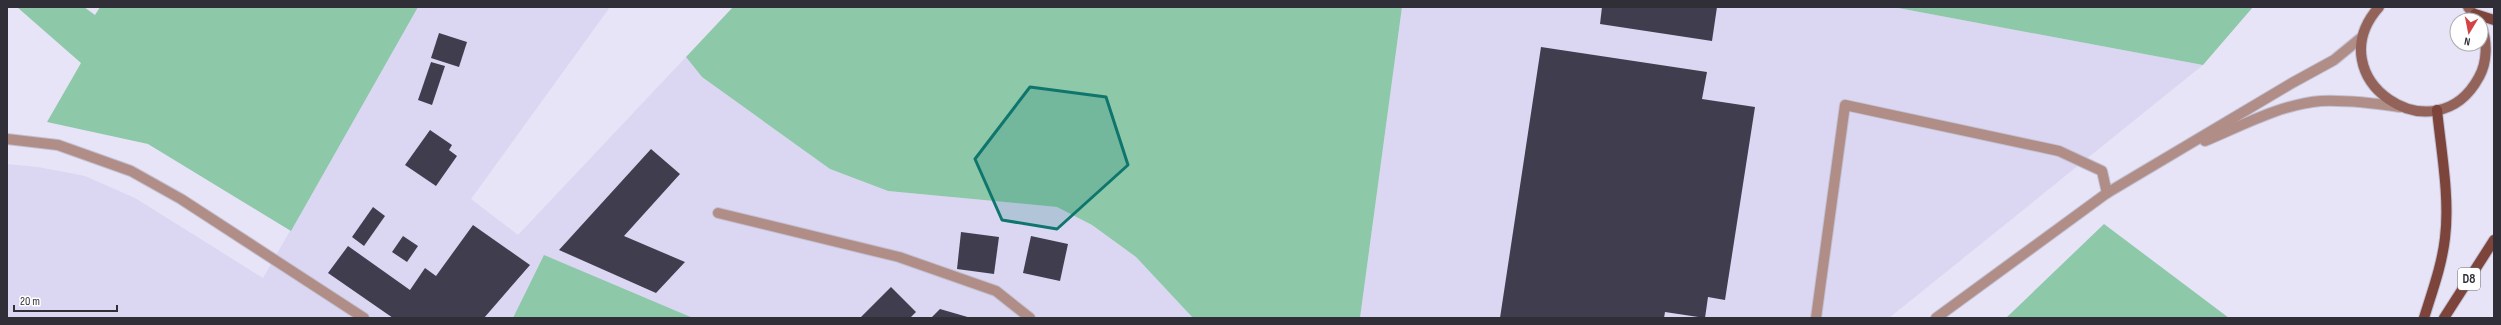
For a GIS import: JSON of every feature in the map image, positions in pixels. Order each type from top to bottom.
[{"type":"main road","points":[[2379,7],[2370,17],[2362,37],[2362,59],[2368,79],[2382,96],[2400,107],[2422,112],[2437,110],[2459,101],[2473,88],[2482,70],[2486,52]]},
{"type":"main road","points":[[2424,318],[2445,237],[2445,190],[2437,110]]},
{"type":"main road","name":"D8","points":[[2444,318],[2494,240]]},
{"type":"street","points":[[1936,318],[2107,193],[2292,83],[2334,60],[2362,37]]},
{"type":"street","points":[[2176,153],[2284,109],[2319,101],[2360,101],[2400,107]]},
{"type":"street","points":[[1816,318],[1845,105],[2059,151],[2102,171],[2107,193]]},
{"type":"street","points":[[7,139],[58,145],[131,171],[181,199],[364,318]]},
{"type":"street","points":[[718,213],[899,257],[996,291],[1030,318]]},
{"type":"highlighted area","points":[[1030,87],[1106,97],[1128,165],[1057,229],[1002,220],[975,159]]},
{"type":"shaded area","points":[[418,7],[610,7],[471,199],[518,235],[686,57],[702,77],[830,169],[888,191],[1057,207],[1092,225],[1136,257],[1193,318],[7,318],[7,164],[38,167],[85,176],[135,198],[263,278]]},
{"type":"shaded area","points":[[1402,7],[1893,7],[2203,65],[1889,318],[1360,318]]},
{"type":"green space","points":[[17,7],[84,7],[95,15],[100,7],[418,7],[291,231],[148,144],[47,122],[81,63]]},
{"type":"green space","points":[[733,7],[1402,7],[1360,318],[1193,318],[1136,257],[1092,225],[1057,207],[888,191],[830,169],[702,77],[686,57]]},
{"type":"green space","points":[[1893,7],[2253,7],[2203,65]]},
{"type":"green space","points":[[2104,224],[2229,318],[2006,318]]},
{"type":"green space","points":[[544,255],[693,318],[513,318]]},
{"type":"building","points":[[1602,7],[1717,7],[1712,41],[1600,24]]},
{"type":"building","points":[[439,33],[467,42],[459,67],[431,58]]},
{"type":"building","points":[[1541,47],[1707,72],[1702,99],[1755,107],[1725,300],[1708,297],[1705,318],[1665,312],[1664,318],[1500,318]]},
{"type":"building","points":[[431,62],[445,66],[432,105],[418,100]]},
{"type":"building","points":[[430,130],[452,145],[449,150],[457,156],[436,186],[405,165]]},
{"type":"building","points":[[651,149],[680,174],[624,236],[685,262],[656,293],[559,250]]},
{"type":"building","points":[[373,207],[385,216],[364,246],[352,237]]},
{"type":"building","points":[[473,225],[530,265],[484,318],[393,318],[328,273],[348,246],[410,290],[425,268],[436,276]]},
{"type":"building","points":[[961,232],[999,237],[994,274],[957,269]]},
{"type":"building","points":[[403,236],[418,246],[407,262],[392,252]]},
{"type":"building","points":[[1031,236],[1068,244],[1060,281],[1023,273]]},
{"type":"building","points":[[891,287],[916,312],[910,318],[860,318]]},
{"type":"building","points":[[940,309],[971,318],[931,318]]}]
